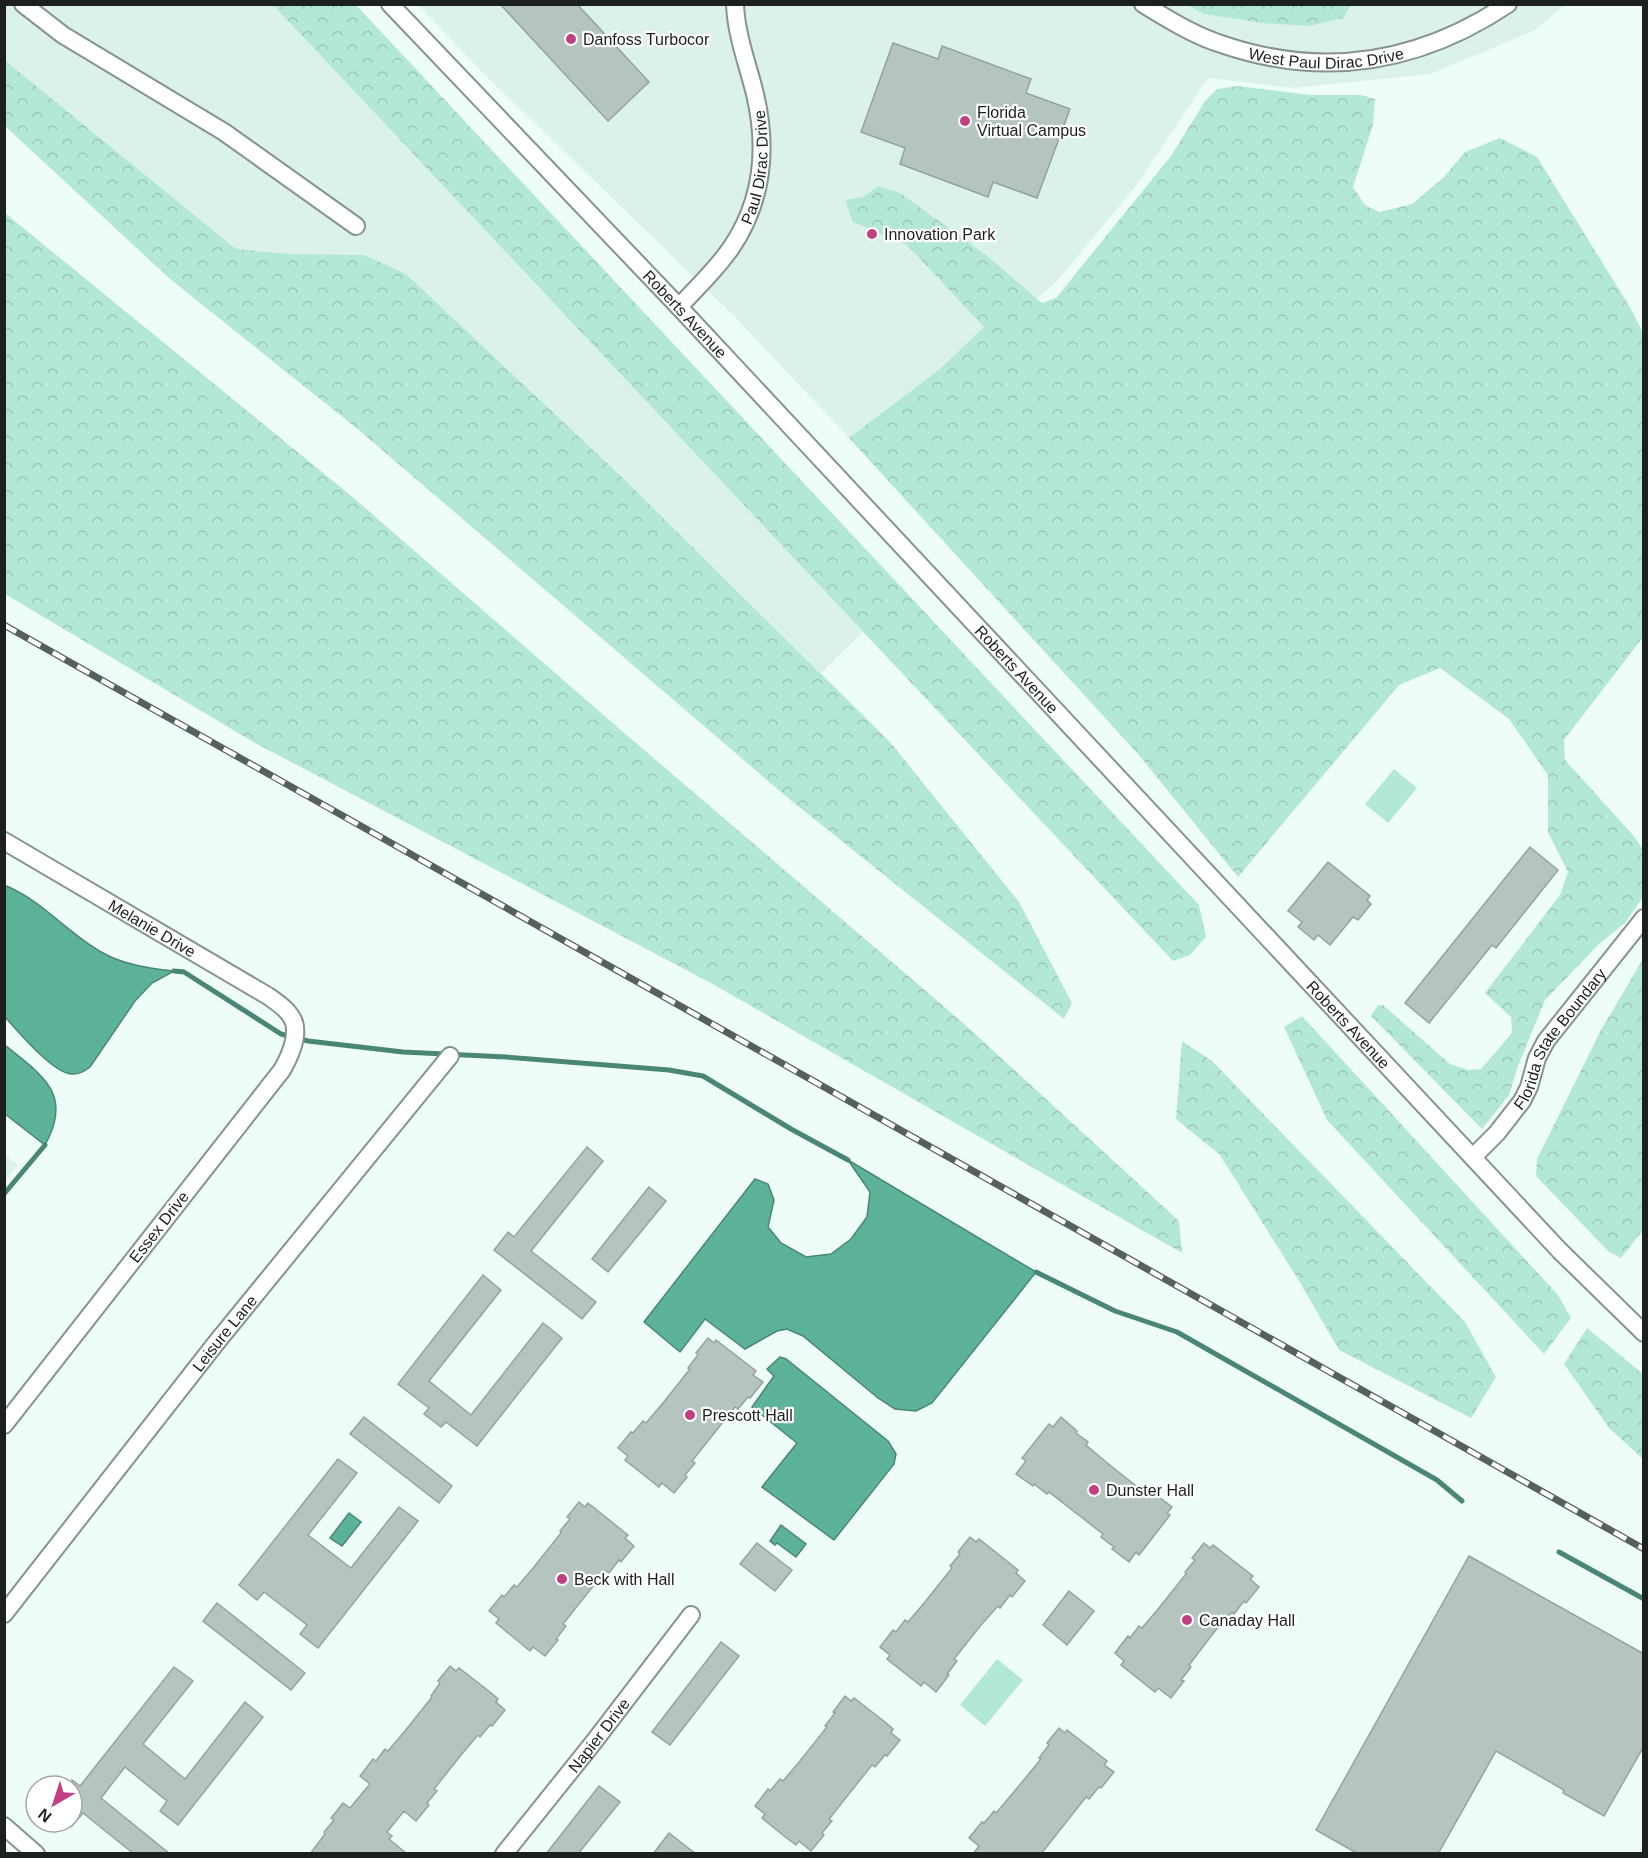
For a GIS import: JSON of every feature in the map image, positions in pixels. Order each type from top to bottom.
[{"type":"street","points":[[23,4],[63,35],[224,132],[356,226]]},
{"type":"street","name":"Roberts Avenue","points":[[390,4],[679,307],[1560,1251],[1644,1333]]},
{"type":"street","name":"Paul Dirac Drive","points":[[679,307],[729,250],[742,231],[759,180],[763,152],[762,131],[740,38],[735,4]]},
{"type":"street","name":"West Paul Dirac Drive","points":[[1143,4],[1219,44],[1251,54],[1331,64],[1371,60],[1414,51],[1451,37],[1488,18],[1508,4]]},
{"type":"street","name":"Melanie Drive","points":[[4,842],[232,974],[286,1010],[294,1031]]},
{"type":"street","name":"Florida State Boundary","points":[[1473,1157],[1497,1133],[1522,1101],[1529,1087],[1537,1058],[1546,1041],[1644,918]]},
{"type":"street","name":"Essex Drive","points":[[4,1425],[282,1070],[288,1060],[294,1031]]},
{"type":"street","name":"Leisure Lane","points":[[4,1614],[216,1343],[450,1056]]},
{"type":"street","name":"Napier Drive","points":[[504,1854],[691,1615]]},
{"type":"street","points":[[4,1826],[36,1854]]},
{"type":"shaded area","points":[[5,5],[273,5],[863,632],[821,673],[623,478],[406,274],[290,254],[236,249],[13,67],[5,58]]},
{"type":"shaded area","name":"Innovation Park","points":[[418,5],[1565,5],[1535,30],[1431,74],[1292,88],[1208,78],[1136,186],[1057,281],[1011,322],[849,438],[734,316],[484,74]]},
{"type":"shaded area","points":[[4,885],[31,899],[90,945],[111,957],[137,965],[174,971],[152,983],[135,1001],[90,1067],[82,1072],[73,1074],[56,1067],[37,1051],[5,1017]]},
{"type":"shaded area","points":[[5,1045],[41,1076],[55,1098],[56,1112],[53,1127],[45,1145],[5,1114]]},
{"type":"shaded area","points":[[5,1154],[18,1165],[5,1181]]},
{"type":"shaded area","points":[[848,1160],[1036,1272],[932,1403],[916,1411],[895,1409],[878,1398],[803,1336],[787,1329],[777,1331],[745,1349],[705,1319],[680,1352],[644,1322],[755,1179],[768,1184],[774,1200],[768,1227],[781,1243],[806,1257],[831,1254],[851,1239],[867,1217],[870,1192]]},
{"type":"shaded area","points":[[780,1357],[786,1359],[888,1441],[896,1454],[894,1464],[834,1540],[762,1487],[797,1443],[752,1407],[774,1376],[767,1369]]},
{"type":"shaded area","points":[[349,1513],[361,1522],[342,1546],[330,1538]]},
{"type":"shaded area","points":[[781,1525],[806,1544],[796,1557],[777,1543],[775,1545],[770,1541]]},
{"type":"green space","points":[[273,5],[356,5],[1199,905],[1206,937],[1190,955],[1173,961]]},
{"type":"green space","points":[[1187,5],[1351,5],[1343,18],[1310,26],[1262,23],[1204,14]]},
{"type":"green space","points":[[4,58],[236,249],[290,254],[364,255],[406,274],[623,478],[890,742],[1019,902],[1072,1003],[1064,1019],[788,798],[360,431],[170,279],[5,126]]},
{"type":"green space","points":[[1237,86],[1310,95],[1361,95],[1375,99],[1373,125],[1353,187],[1365,205],[1379,212],[1412,204],[1444,177],[1465,152],[1500,138],[1537,157],[1631,309],[1643,333],[1643,637],[1564,740],[1565,760],[1633,835],[1643,850],[1643,897],[1625,923],[1599,944],[1545,1000],[1518,1066],[1509,1095],[1482,1129],[1371,1016],[1378,1005],[1383,1005],[1450,1064],[1468,1070],[1481,1069],[1512,1033],[1511,1017],[1485,993],[1560,895],[1568,872],[1548,832],[1548,775],[1509,719],[1440,668],[1399,685],[1238,877],[1138,754],[849,438],[940,369],[984,327],[907,245],[853,222],[845,200],[863,197],[878,186],[900,193],[986,255],[1042,303],[1056,298],[1171,156],[1205,101],[1217,89]]},
{"type":"green space","points":[[5,213],[349,494],[962,1022],[1179,1221],[1182,1253],[709,982],[255,743],[5,594]]},
{"type":"green space","points":[[1394,769],[1417,788],[1388,823],[1365,804]]},
{"type":"green space","points":[[1643,959],[1643,1230],[1621,1258],[1609,1252],[1536,1176],[1537,1159],[1601,1030]]},
{"type":"green space","points":[[1302,1016],[1558,1295],[1571,1318],[1544,1354],[1327,1120],[1284,1027]]},
{"type":"green space","points":[[1182,1041],[1212,1061],[1465,1322],[1496,1377],[1471,1418],[1339,1350],[1220,1155],[1176,1119]]},
{"type":"green space","points":[[1587,1328],[1643,1374],[1643,1459],[1609,1428],[1564,1364]]},
{"type":"green space","points":[[997,1659],[1023,1680],[985,1726],[960,1705]]},
{"type":"building","name":"Danfoss Turbocor","points":[[500,4],[577,4],[649,82],[608,121]]},
{"type":"building","name":"Florida Virtual Campus","points":[[893,43],[938,59],[942,46],[1031,79],[1026,93],[1070,109],[1037,198],[993,182],[988,197],[900,164],[905,148],[861,132]]},
{"type":"building","points":[[1530,847],[1558,870],[1496,948],[1492,945],[1429,1023],[1405,1003]]},
{"type":"building","points":[[1328,862],[1370,896],[1367,900],[1371,904],[1358,920],[1353,917],[1330,945],[1318,935],[1314,940],[1298,927],[1302,922],[1288,911]]},
{"type":"building","points":[[587,1147],[603,1161],[531,1251],[596,1302],[582,1319],[494,1250],[508,1232],[514,1237]]},
{"type":"building","points":[[649,1187],[666,1201],[608,1272],[592,1259]]},
{"type":"building","points":[[483,1275],[501,1290],[429,1381],[471,1415],[543,1323],[562,1338],[477,1446],[446,1422],[441,1427],[424,1414],[429,1408],[398,1384]]},
{"type":"building","name":"Prescott Hall","points":[[708,1338],[714,1343],[716,1340],[756,1371],[753,1375],[763,1382],[738,1409],[735,1407],[692,1461],[695,1463],[674,1493],[662,1483],[659,1487],[625,1460],[628,1456],[618,1448],[643,1421],[646,1423],[663,1403],[690,1369],[688,1368],[698,1355],[696,1353]]},
{"type":"building","points":[[364,1417],[452,1486],[439,1503],[350,1434]]},
{"type":"building","name":"Dunster Hall","points":[[1061,1417],[1088,1442],[1086,1445],[1106,1462],[1140,1489],[1142,1487],[1172,1507],[1167,1513],[1170,1515],[1150,1541],[1139,1555],[1136,1552],[1129,1562],[1112,1549],[1114,1547],[1101,1537],[1103,1534],[1049,1492],[1047,1494],[1016,1474],[1026,1461],[1022,1458],[1049,1424],[1053,1427]]},
{"type":"building","points":[[338,1459],[357,1473],[308,1535],[351,1568],[399,1507],[418,1521],[318,1648],[300,1634],[307,1625],[264,1592],[257,1600],[239,1585]]},
{"type":"building","name":"Beck with Hall","points":[[579,1502],[585,1507],[588,1503],[628,1535],[625,1538],[634,1546],[609,1573],[606,1571],[590,1590],[563,1624],[566,1626],[545,1656],[533,1647],[530,1651],[496,1623],[499,1619],[489,1611],[502,1595],[504,1597],[514,1585],[517,1587],[534,1567],[561,1533],[560,1531],[570,1519],[567,1517]]},
{"type":"building","points":[[970,1537],[976,1542],[979,1539],[1018,1570],[1016,1573],[1025,1581],[1012,1597],[1010,1595],[1000,1608],[998,1606],[981,1625],[954,1659],[957,1661],[936,1692],[924,1682],[921,1686],[887,1659],[890,1655],[880,1647],[893,1630],[896,1632],[905,1620],[908,1622],[925,1602],[952,1568],[950,1566],[960,1554],[958,1552]]},
{"type":"building","points":[[757,1543],[792,1570],[775,1591],[740,1564]]},
{"type":"building","name":"Canaday Hall","points":[[1204,1543],[1210,1548],[1213,1545],[1253,1576],[1250,1579],[1259,1587],[1246,1603],[1244,1601],[1234,1614],[1232,1612],[1215,1631],[1189,1665],[1191,1667],[1181,1680],[1184,1681],[1171,1698],[1158,1688],[1155,1692],[1121,1665],[1124,1661],[1115,1653],[1128,1636],[1130,1638],[1139,1626],[1142,1628],[1159,1608],[1186,1574],[1185,1572],[1195,1560],[1192,1558]]},
{"type":"building","points":[[1469,1556],[1644,1654],[1644,1746],[1604,1816],[1496,1751],[1438,1854],[1358,1854],[1316,1830]]},
{"type":"building","points":[[1069,1591],[1094,1611],[1067,1645],[1043,1625]]},
{"type":"building","points":[[217,1603],[305,1673],[291,1690],[203,1621]]},
{"type":"building","points":[[721,1642],[739,1656],[670,1745],[652,1732]]},
{"type":"building","points":[[450,1666],[456,1671],[459,1668],[490,1692],[505,1710],[492,1726],[490,1725],[480,1737],[478,1735],[461,1755],[434,1789],[437,1791],[416,1821],[404,1811],[387,1832],[392,1836],[389,1839],[407,1854],[310,1854],[334,1820],[331,1818],[343,1803],[350,1808],[370,1784],[360,1776],[373,1759],[376,1761],[385,1749],[388,1751],[405,1731],[432,1697],[440,1683],[438,1681]]},
{"type":"building","points":[[174,1667],[193,1681],[143,1744],[185,1779],[245,1702],[263,1717],[178,1825],[160,1811],[167,1801],[125,1767],[101,1798],[170,1854],[134,1854],[84,1814],[84,1781]]},
{"type":"building","points":[[845,1696],[851,1701],[854,1698],[885,1722],[893,1729],[891,1733],[900,1740],[875,1767],[872,1765],[829,1819],[832,1821],[811,1851],[799,1841],[796,1845],[784,1836],[762,1818],[765,1814],[755,1806],[768,1789],[770,1791],[780,1779],[783,1781],[800,1761],[827,1727],[825,1726],[835,1713],[833,1712]]},
{"type":"building","points":[[1059,1728],[1065,1733],[1067,1730],[1107,1761],[1104,1765],[1114,1772],[1089,1799],[1086,1797],[1041,1854],[973,1854],[979,1846],[969,1838],[982,1822],[984,1823],[994,1811],[996,1813],[1041,1759],[1039,1758],[1049,1745],[1047,1743]]},
{"type":"building","points":[[599,1786],[620,1802],[578,1854],[546,1854]]},
{"type":"building","points":[[669,1833],[696,1854],[653,1854]]},
{"type":"waterway","points":[[174,971],[184,972],[281,1034],[308,1041],[403,1052],[506,1057],[669,1070],[703,1076],[848,1160]]},
{"type":"waterway","points":[[4,1194],[45,1145]]},
{"type":"waterway","points":[[1036,1272],[1115,1311],[1177,1332],[1437,1480],[1462,1501]]},
{"type":"waterway","points":[[1559,1552],[1644,1599]]},
{"type":"railway","points":[[4,625],[1644,1549]]},
{"type":"place","name":"Danfoss Turbocor","points":[[571,39]]},
{"type":"place","name":"Florida Virtual Campus","points":[[965,121]]},
{"type":"place","name":"Innovation Park","points":[[872,234]]},
{"type":"place","name":"Prescott Hall","points":[[690,1415]]},
{"type":"place","name":"Dunster Hall","points":[[1094,1490]]},
{"type":"place","name":"Beck with Hall","points":[[562,1579]]},
{"type":"place","name":"Canaday Hall","points":[[1187,1620]]}]
